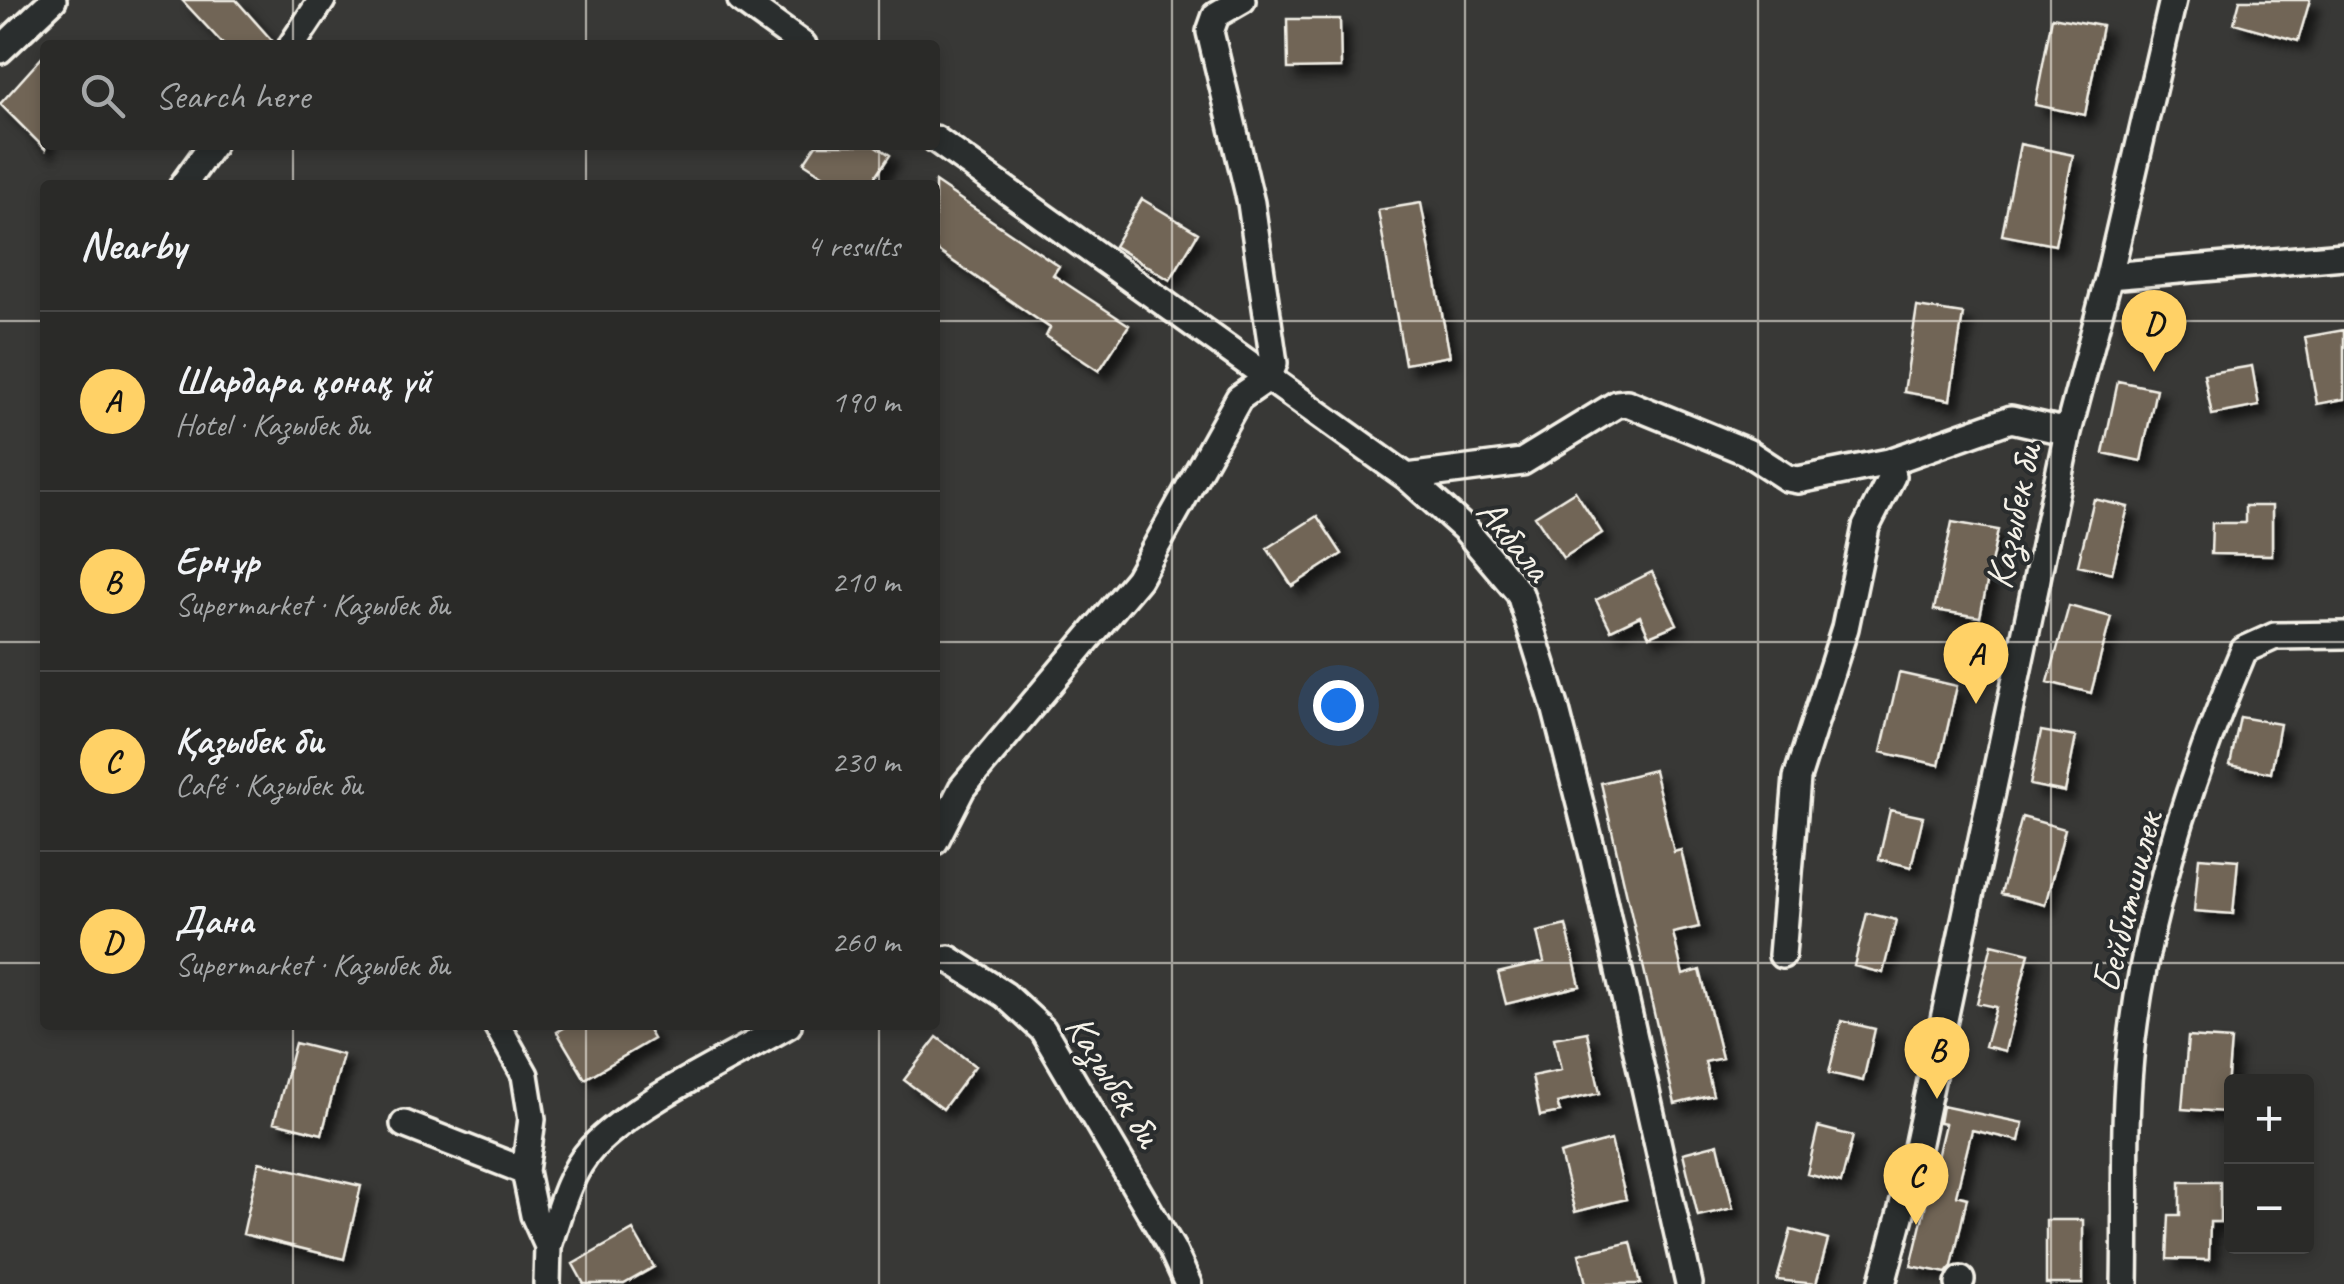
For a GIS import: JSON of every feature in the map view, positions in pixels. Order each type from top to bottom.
[{"type":"street","points":[[0,50],[53,0]]},
{"type":"street","points":[[295,40],[322,0]]},
{"type":"street","points":[[741,0],[796,40]]},
{"type":"street","points":[[940,831],[962,788],[1138,579],[1239,398],[1268,378],[1275,347],[1251,203],[1210,32],[1216,14],[1242,0]]},
{"type":"street","name":"Казыбек би","points":[[1882,1284],[1912,1172],[2068,432],[2110,276],[2173,0]]},
{"type":"street","name":"Акбала","points":[[940,144],[1407,477],[1465,529],[1520,594],[1594,859],[1689,1284]]},
{"type":"street","points":[[187,180],[208,150]]},
{"type":"street","points":[[2110,276],[2344,256]]},
{"type":"street","points":[[1407,477],[1522,462],[1616,404],[1627,402],[1747,452],[1787,478],[1889,462],[2012,419],[2068,432]]},
{"type":"street","points":[[1782,954],[1797,778],[1846,628],[1866,527],[1892,476],[1889,462]]},
{"type":"street","name":"Бейбитшилек","points":[[2125,1284],[2132,1042],[2147,950],[2184,815],[2244,650],[2275,636],[2344,635]]},
{"type":"street","name":"Казыбек би","points":[[940,960],[948,959],[1005,995],[1043,1030],[1163,1233],[1188,1284]]},
{"type":"street","points":[[501,1030],[525,1075],[532,1119],[526,1171],[534,1215],[548,1246]]},
{"type":"street","points":[[547,1284],[548,1246],[568,1187],[591,1149],[634,1115],[779,1030]]},
{"type":"street","points":[[404,1124],[526,1171]]},
{"type":"building","points":[[182,0],[236,0],[272,40],[219,40]]},
{"type":"building","points":[[2240,0],[2310,0],[2298,41],[2234,23]]},
{"type":"building","points":[[2052,17],[2102,26],[2085,115],[2035,105]]},
{"type":"building","points":[[1287,19],[1340,19],[1341,68],[1288,69]]},
{"type":"building","points":[[40,60],[40,144],[0,104]]},
{"type":"building","points":[[2020,144],[2073,155],[2055,245],[2002,235]]},
{"type":"building","points":[[813,150],[882,150],[890,155],[873,180],[830,180],[804,163]]},
{"type":"building","points":[[940,185],[1059,266],[1053,275],[1129,325],[1099,371],[1046,336],[1050,328],[940,252]]},
{"type":"building","points":[[1142,199],[1198,233],[1170,280],[1114,246]]},
{"type":"building","points":[[1421,203],[1450,356],[1405,364],[1378,210]]},
{"type":"building","points":[[1917,307],[1963,314],[1950,400],[1904,392]]},
{"type":"building","points":[[2344,330],[2344,399],[2317,404],[2305,337]]},
{"type":"building","points":[[2252,366],[2259,406],[2212,415],[2204,374]]},
{"type":"building","points":[[2118,381],[2156,389],[2141,461],[2103,453]]},
{"type":"building","points":[[1575,491],[1602,533],[1563,558],[1535,516]]},
{"type":"building","points":[[2094,499],[2128,507],[2112,573],[2078,565]]},
{"type":"building","points":[[2245,506],[2272,506],[2272,555],[2211,554],[2212,523],[2245,523]]},
{"type":"building","points":[[1317,516],[1342,554],[1292,586],[1267,548]]},
{"type":"building","points":[[1952,522],[1998,530],[1980,617],[1934,610]]},
{"type":"building","points":[[1652,572],[1677,624],[1649,636],[1640,616],[1611,630],[1596,600]]},
{"type":"building","points":[[2069,606],[2111,617],[2091,693],[2048,682]]},
{"type":"building","points":[[1899,673],[1957,686],[1939,765],[1881,752]]},
{"type":"building","points":[[2240,717],[2280,724],[2271,773],[2230,765]]},
{"type":"building","points":[[2041,731],[2076,737],[2065,792],[2030,785]]},
{"type":"building","points":[[1654,770],[1674,852],[1681,850],[1699,927],[1673,933],[1683,975],[1700,970],[1722,1058],[1705,1062],[1713,1095],[1675,1104],[1601,783]]},
{"type":"building","points":[[1890,810],[1923,817],[1911,867],[1879,859]]},
{"type":"building","points":[[2022,817],[2065,829],[2045,905],[2001,894]]},
{"type":"building","points":[[2199,857],[2238,860],[2233,914],[2194,911]]},
{"type":"building","points":[[1867,913],[1896,920],[1883,973],[1854,966]]},
{"type":"building","points":[[1566,925],[1580,986],[1506,1004],[1498,973],[1544,962],[1537,932]]},
{"type":"building","points":[[1992,944],[2029,953],[2005,1051],[1985,1046],[1996,1007],[1977,1003]]},
{"type":"building","points":[[1841,1021],[1875,1029],[1863,1081],[1829,1073]]},
{"type":"building","points":[[648,1030],[653,1039],[585,1079],[557,1032]]},
{"type":"building","points":[[1587,1032],[1600,1093],[1557,1103],[1560,1112],[1540,1116],[1532,1076],[1561,1070],[1554,1038]]},
{"type":"building","points":[[937,1037],[975,1066],[943,1109],[904,1080]]},
{"type":"building","points":[[2188,1037],[2231,1040],[2228,1074],[2224,1074],[2224,1112],[2182,1109]]},
{"type":"building","points":[[295,1043],[343,1055],[322,1134],[274,1122]]},
{"type":"building","points":[[1942,1106],[2023,1123],[2019,1141],[1972,1130],[1956,1195],[1967,1198],[1952,1266],[1946,1273],[1911,1266],[1945,1124],[1939,1123]]},
{"type":"building","points":[[1818,1127],[1853,1136],[1841,1183],[1807,1174]]},
{"type":"building","points":[[1611,1140],[1626,1199],[1575,1212],[1560,1154]]},
{"type":"building","points":[[1718,1144],[1733,1208],[1698,1216],[1683,1153]]},
{"type":"building","points":[[259,1162],[361,1186],[344,1259],[243,1234]]},
{"type":"building","points":[[2180,1182],[2220,1182],[2220,1222],[2210,1222],[2209,1260],[2167,1259],[2169,1215],[2180,1215]]},
{"type":"building","points":[[2046,1220],[2083,1220],[2083,1284],[2046,1284]]},
{"type":"building","points":[[633,1230],[654,1267],[624,1284],[584,1284],[573,1264]]},
{"type":"building","points":[[1791,1230],[1828,1240],[1816,1284],[1777,1280]]},
{"type":"building","points":[[1631,1242],[1641,1284],[1586,1284],[1579,1254]]},
{"type":"place","name":"Дана","points":[[2154,372]]},
{"type":"place","name":"Шардара қонақ үй","points":[[1976,704]]},
{"type":"place","name":"Ернұр","points":[[1937,1099]]},
{"type":"place","name":"Қазыбек би","points":[[1916,1225]]}]
